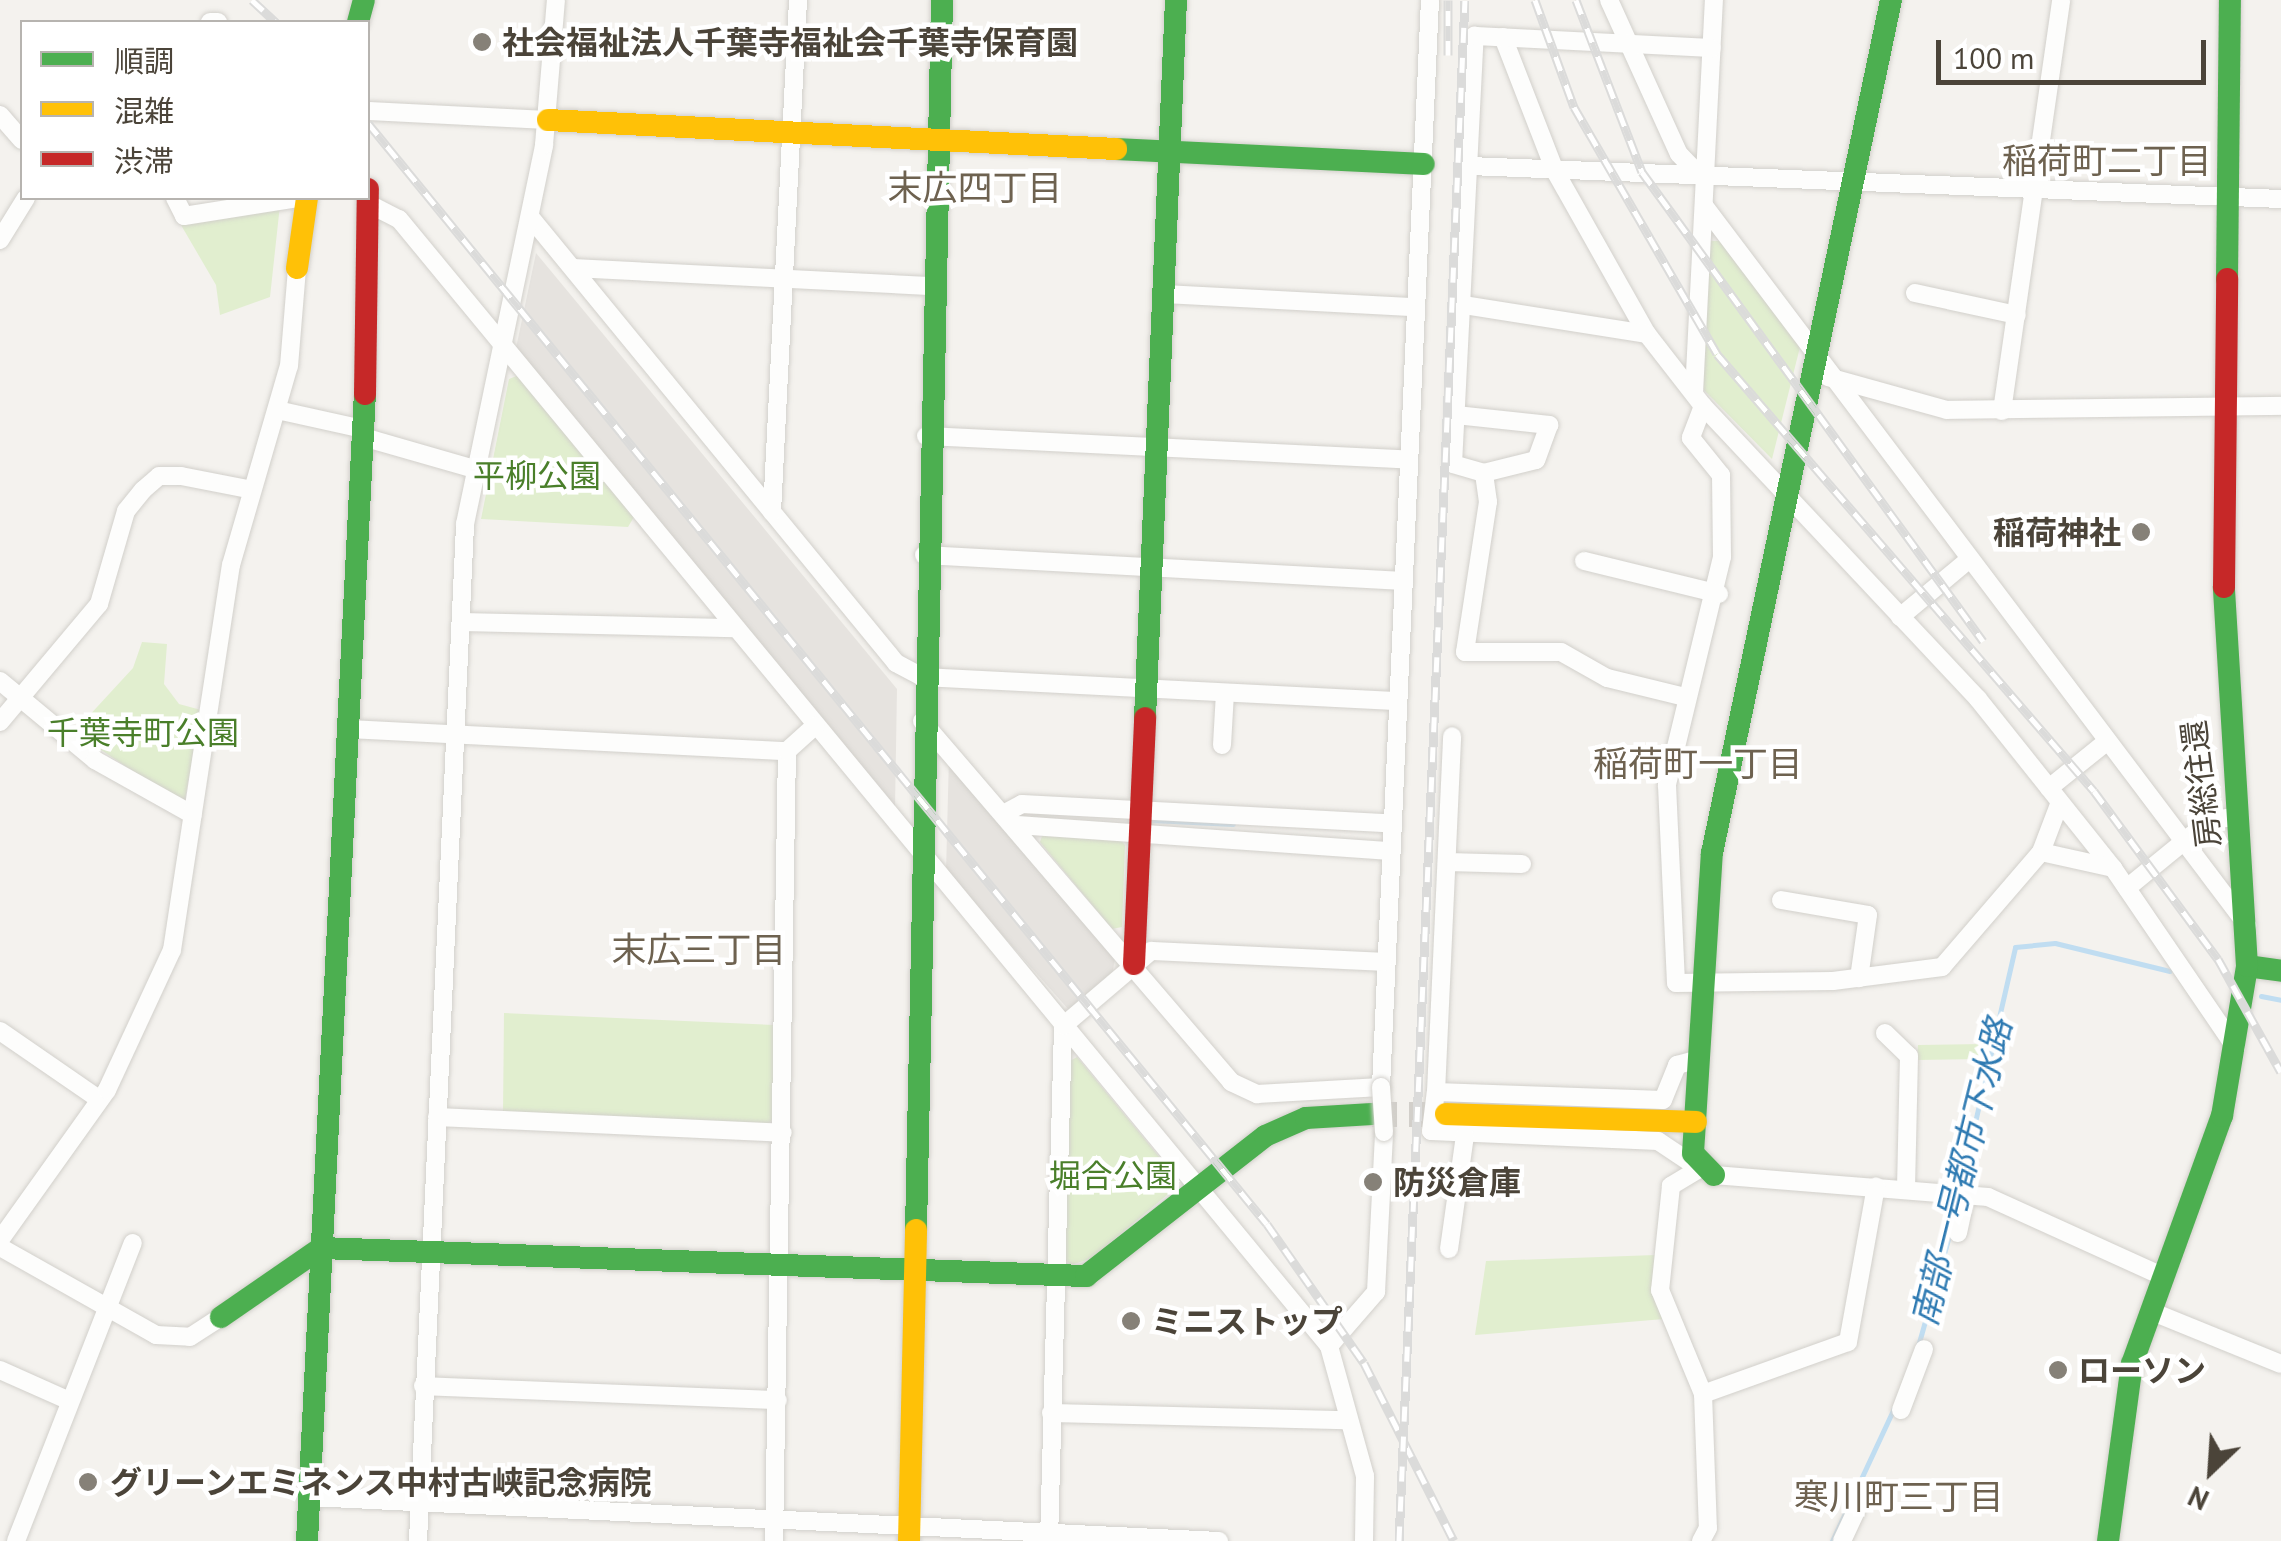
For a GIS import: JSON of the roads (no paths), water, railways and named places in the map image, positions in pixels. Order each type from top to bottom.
[{"type":"street","points":[[418,1541],[461,622],[478,470],[507,350],[548,120],[556,0]]},
{"type":"street","points":[[772,512],[798,0]]},
{"type":"street","points":[[909,1533],[929,286],[942,0]]},
{"type":"street","points":[[1134,964],[1176,0]]},
{"type":"street","points":[[1329,1346],[1376,1292],[1383,962],[1403,459],[1424,164],[1430,0]]},
{"type":"street","points":[[1609,0],[1680,154],[1700,176]]},
{"type":"street","points":[[1714,0],[1700,176],[1705,207],[1698,400],[1691,438],[1721,475],[1719,594],[1685,697],[1667,785],[1676,983],[1926,973],[1956,958],[2041,852],[2055,795],[2106,743]]},
{"type":"street","points":[[1707,1172],[1696,1122],[1712,853],[1787,498],[1822,369],[1851,183],[1890,0]]},
{"type":"street","points":[[2002,410],[2062,0]]},
{"type":"street","name":"房総往還","points":[[2108,1541],[2125,1402],[2164,1277],[2209,1159],[2236,1048],[2247,966],[2247,925],[2224,732],[2230,0]]},
{"type":"street","points":[[1456,415],[1549,425],[1536,460],[1484,473],[1453,464],[1475,36],[1712,48]]},
{"type":"street","points":[[1503,37],[1555,171],[1648,334],[1698,400],[1900,617],[2055,795],[2113,868],[2236,1048]]},
{"type":"street","points":[[370,111],[1424,164]]},
{"type":"street","points":[[0,115],[20,138]]},
{"type":"street","points":[[1470,166],[2281,199]]},
{"type":"street","points":[[370,198],[398,219],[1196,1190],[1329,1346],[1366,1476],[1364,1541]]},
{"type":"street","points":[[0,240],[25,200]]},
{"type":"street","points":[[176,200],[184,216],[285,200]]},
{"type":"street","points":[[307,200],[277,410],[248,490],[164,975],[100,1100],[0,1243],[101,1308],[170,1338],[221,1317],[321,1248],[1053,1281],[1106,1266],[1196,1190],[1287,1124],[1378,1123]]},
{"type":"street","points":[[308,1541],[363,433],[370,200]]},
{"type":"street","points":[[1705,207],[1966,562],[2247,925]]},
{"type":"street","points":[[531,218],[896,663],[922,677],[1395,701]]},
{"type":"street","points":[[573,268],[929,286]]},
{"type":"street","points":[[1914,293],[2017,315]]},
{"type":"street","points":[[1164,294],[1411,307]]},
{"type":"street","points":[[1464,305],[1648,334]]},
{"type":"street","points":[[1822,369],[1947,410],[2281,406]]},
{"type":"street","points":[[277,410],[478,470]]},
{"type":"street","points":[[926,436],[1403,459]]},
{"type":"street","points":[[1484,473],[1486,534],[1465,652],[1560,652],[1608,678],[1685,697]]},
{"type":"street","points":[[0,722],[99,604],[126,511],[143,490],[160,476],[181,476],[248,490]]},
{"type":"street","points":[[924,556],[1399,581]]},
{"type":"street","points":[[1584,561],[1719,594]]},
{"type":"street","points":[[1900,617],[1966,562]]},
{"type":"street","points":[[461,622],[734,628]]},
{"type":"street","points":[[0,681],[95,760],[192,815]]},
{"type":"street","points":[[1222,745],[1226,693]]},
{"type":"street","points":[[922,720],[1012,819],[1231,1082],[1256,1094],[1381,1087]]},
{"type":"street","points":[[348,729],[787,751],[815,726]]},
{"type":"street","points":[[1452,736],[1441,1103],[1431,1131],[1465,1136],[1658,1141],[1707,1172]]},
{"type":"street","points":[[774,1541],[787,751]]},
{"type":"street","points":[[1012,819],[1022,804],[1387,851]]},
{"type":"street","points":[[2127,888],[2210,820],[2236,816]]},
{"type":"street","points":[[1138,820],[1388,823]]},
{"type":"street","points":[[2041,852],[2113,868]]},
{"type":"street","points":[[1446,862],[1522,864]]},
{"type":"street","points":[[1780,900],[1868,915],[1859,978]]},
{"type":"street","points":[[1049,1536],[1063,1026],[1151,951],[1383,962]]},
{"type":"street","points":[[2247,966],[2281,971]]},
{"type":"street","points":[[0,1030],[100,1100]]},
{"type":"street","points":[[1884,1033],[1909,1056],[1906,1188]]},
{"type":"street","points":[[1441,1103],[1664,1100],[1677,1065],[1700,1059]]},
{"type":"street","points":[[1441,1103],[1696,1122]]},
{"type":"street","points":[[436,1117],[783,1133]]},
{"type":"street","points":[[1449,1249],[1465,1136]]},
{"type":"street","points":[[1701,1541],[1708,1528],[1702,1394],[1660,1290],[1670,1186],[1707,1172],[1961,1194],[2030,1210],[2164,1277]]},
{"type":"street","points":[[1702,1394],[1826,1358],[1848,1342],[1876,1187]]},
{"type":"street","points":[[1958,1232],[1961,1194]]},
{"type":"street","points":[[16,1541],[65,1399],[101,1308],[133,1243]]},
{"type":"street","points":[[2152,1312],[2281,1364]]},
{"type":"street","points":[[1901,1410],[1924,1349]]},
{"type":"street","points":[[0,1370],[65,1399]]},
{"type":"street","points":[[423,1386],[778,1400]]},
{"type":"street","points":[[1051,1413],[1348,1420]]},
{"type":"street","points":[[310,1497],[775,1520],[909,1533],[1219,1541]]},
{"type":"street","points":[[1842,1541],[1856,1511]]},
{"type":"waterway","points":[[1152,820],[1233,824]]},
{"type":"waterway","name":"南部一号都市下水路","points":[[1959,1192],[2015,947],[2055,943],[2170,971]]},
{"type":"waterway","points":[[2261,996],[2281,1000]]},
{"type":"waterway","name":"南部一号都市下水路","points":[[1918,1346],[1950,1232]]},
{"type":"waterway","name":"南部一号都市下水路","points":[[1832,1541],[1894,1408]]},
{"type":"tunnel","points":[[1372,1114],[1446,1114]]},
{"type":"railway","points":[[252,0],[274,20]]},
{"type":"railway","points":[[1448,0],[1448,55]]},
{"type":"railway","points":[[1399,1541],[1465,0]]},
{"type":"railway","points":[[1535,0],[1574,107],[1717,354],[2094,791],[2218,959],[2281,1072]]},
{"type":"railway","points":[[1576,0],[1642,172],[1983,641]]},
{"type":"railway","points":[[370,125],[1267,1224],[1364,1363],[1454,1541]]},
{"type":"place","name":"社会福祉法人千葉寺福祉会千葉寺保育園","points":[[482,42]]},
{"type":"place","name":"稲荷神社","points":[[2141,532]]},
{"type":"place","name":"防災倉庫","points":[[1373,1182]]},
{"type":"place","name":"ミニストップ","points":[[1131,1321]]},
{"type":"place","name":"ローソン","points":[[2058,1370]]},
{"type":"place","name":"グリーンエミネンス中村古峡記念病院","points":[[88,1482]]},
{"type":"district","name":"稲荷町二丁目","points":[[2107,160]]},
{"type":"district","name":"末広四丁目","points":[[975,187]]},
{"type":"district","name":"稲荷町一丁目","points":[[1698,763]]},
{"type":"district","name":"末広三丁目","points":[[699,949]]},
{"type":"district","name":"寒川町三丁目","points":[[1899,1496]]},
{"type":"park label","name":"平柳公園","points":[[537,475]]},
{"type":"park label","name":"千葉寺町公園","points":[[143,732]]},
{"type":"park label","name":"堀合公園","points":[[1113,1175]]}]
